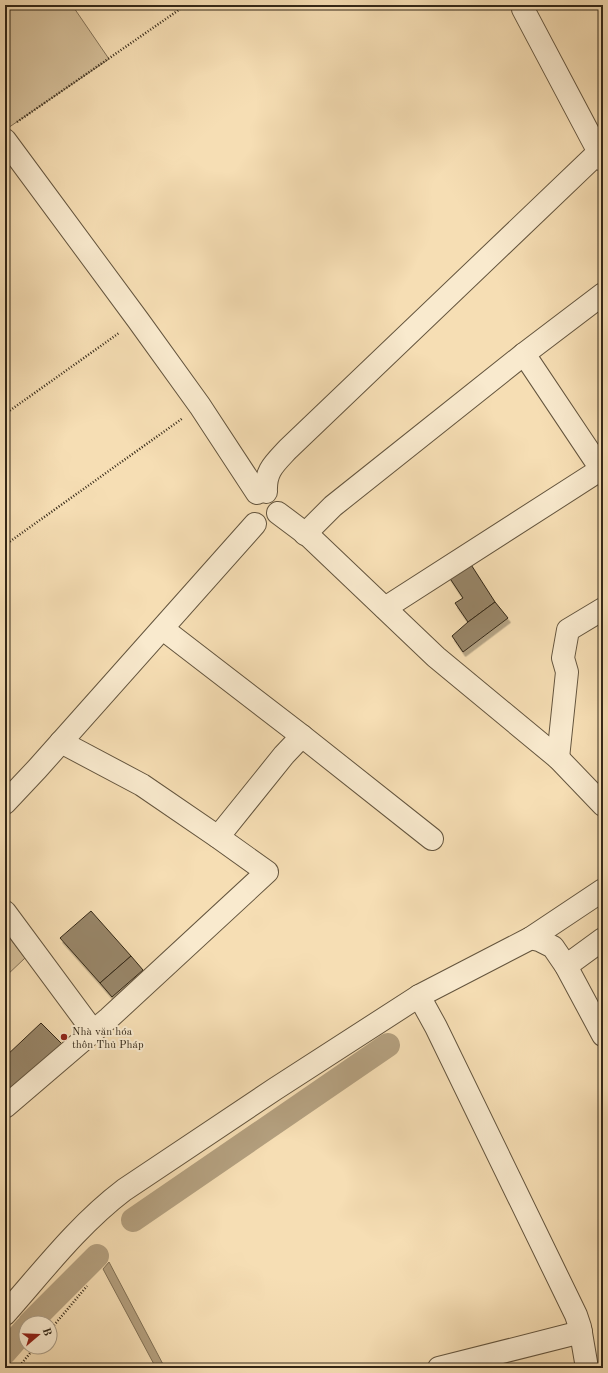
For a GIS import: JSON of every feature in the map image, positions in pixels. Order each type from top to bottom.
[{"type":"street","points":[[261,492],[272,466],[277,460],[601,153],[523,9]]},
{"type":"street","points":[[8,133],[138,320],[261,492]]},
{"type":"street","points":[[305,534],[333,506],[524,354],[603,294]]},
{"type":"street","points":[[385,608],[602,470],[524,354]]},
{"type":"street","points":[[261,492],[271,494],[277,503],[278,513],[276,518],[264,526],[251,522],[246,514],[245,506],[248,498],[261,492]]},
{"type":"street","points":[[278,513],[310,537],[436,657],[558,758],[603,805]]},
{"type":"street","points":[[5,803],[163,629],[255,524]]},
{"type":"street","points":[[558,758],[567,672],[563,658],[568,630],[603,609]]},
{"type":"street","points":[[163,629],[432,839]]},
{"type":"street","points":[[218,837],[284,755],[302,736]]},
{"type":"street","points":[[5,1107],[93,1031],[267,872],[142,785],[61,742]]},
{"type":"street","points":[[5,1314],[78,1231],[113,1199],[269,1094],[419,996],[531,938],[603,890]]},
{"type":"street","points":[[5,912],[93,1031]]},
{"type":"street","points":[[531,938],[540,940],[553,947],[566,966],[603,1035]]},
{"type":"street","points":[[566,966],[603,939]]},
{"type":"street","points":[[419,996],[436,1027],[576,1315],[581,1332],[587,1368]]},
{"type":"street","points":[[439,1368],[581,1332]]},
{"type":"path","points":[[8,133],[186,5]]},
{"type":"path","points":[[5,414],[138,320]]},
{"type":"path","points":[[5,545],[200,406]]},
{"type":"path","points":[[58,1320],[87,1286]]},
{"type":"path","points":[[18,1368],[29,1355]]},
{"type":"shaded area","points":[[5,5],[72,5],[109,59],[5,130]]},
{"type":"shaded area","points":[[5,932],[25,958],[5,977]]},
{"type":"shaded area","points":[[109,1262],[165,1368],[156,1368],[103,1269]]},
{"type":"building","points":[[468,560],[495,602],[468,622],[455,603],[463,598],[447,574]]},
{"type":"building","points":[[495,602],[508,618],[463,652],[452,636]]},
{"type":"building","points":[[91,911],[131,956],[100,983],[60,938]]},
{"type":"building","points":[[131,956],[143,970],[112,997],[100,983]]},
{"type":"building","points":[[41,1023],[63,1045],[5,1093],[5,1057]]},
{"type":"waterway","points":[[133,1220],[388,1045]]},
{"type":"waterway","points":[[38,1315],[97,1256]]},
{"type":"waterway","points":[[5,1352],[18,1337]]},
{"type":"place","name":"Nhà văn hóa thôn Thủ Pháp","points":[[64,1037]]}]
